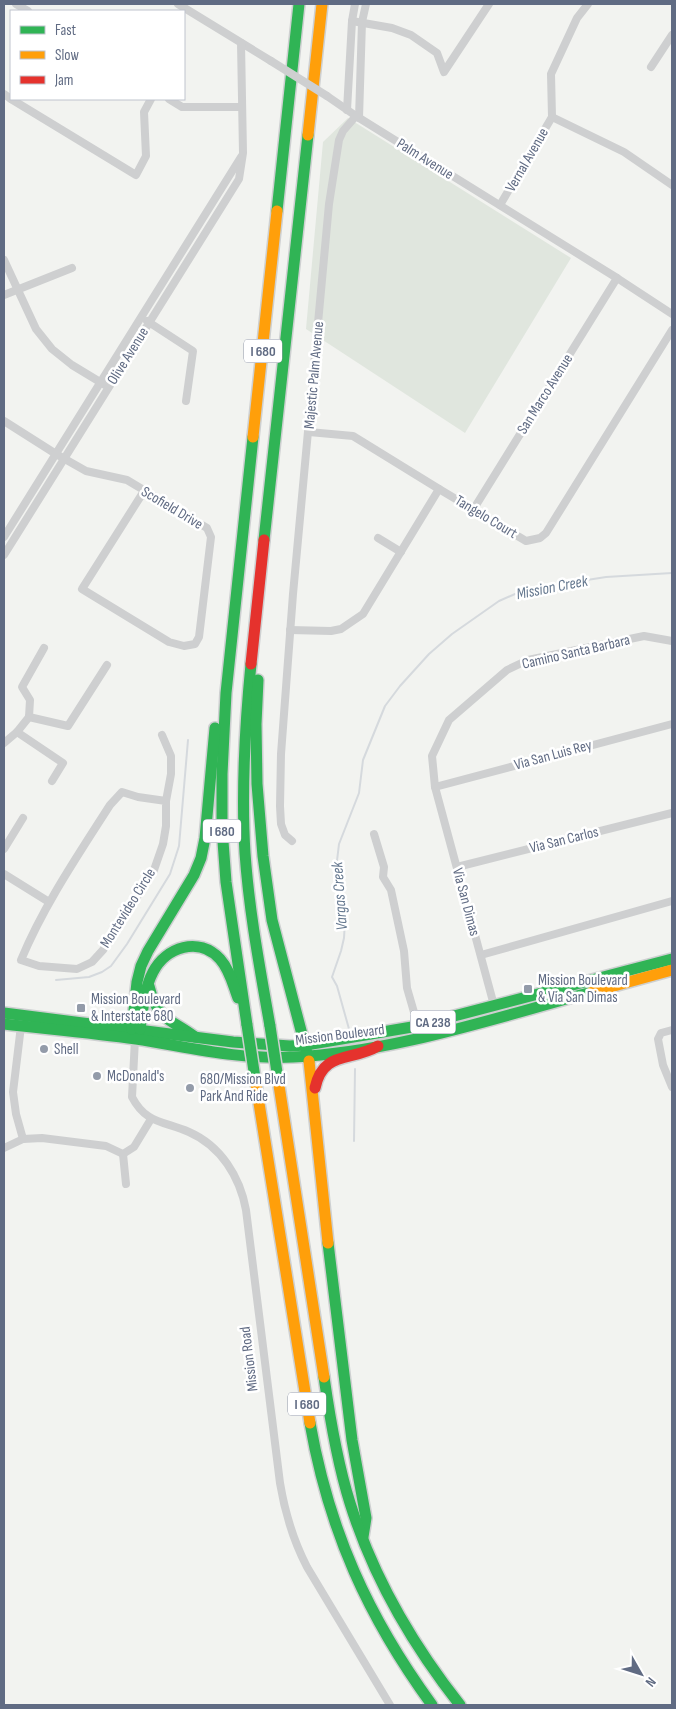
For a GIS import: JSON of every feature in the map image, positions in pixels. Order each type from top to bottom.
[{"type":"main road","name":"I 680","points":[[299,4],[222,738],[222,826],[228,898],[255,1078],[310,1423],[327,1502],[346,1557],[371,1611],[397,1655],[432,1705]]},
{"type":"main road","name":"I 680","points":[[322,4],[246,709],[243,802],[245,852],[278,1079],[334,1435],[345,1484],[380,1579],[399,1617],[430,1666],[460,1705]]},
{"type":"main road","points":[[262,562],[256,724],[259,818],[272,920],[307,1050],[352,1440],[366,1518],[363,1537]]},
{"type":"main road","points":[[136,1032],[137,982],[141,966],[148,951],[194,875],[201,858],[205,838],[214,736],[232,637]]},
{"type":"main road","points":[[136,1032],[148,983],[158,963],[166,953],[187,945],[199,947],[217,956],[224,964],[247,1024]]},
{"type":"main road","name":"Mission Boulevard","points":[[4,1024],[195,1037],[290,1046],[307,1050],[378,1046],[414,1040],[496,1012],[672,959]]},
{"type":"main road","name":"Mission Boulevard","points":[[4,1013],[136,1032],[233,1054],[292,1056],[307,1050],[418,1026],[496,1012],[672,970]]},
{"type":"main road","points":[[148,983],[152,996],[162,1014],[169,1021],[187,1030],[195,1037]]},
{"type":"main road","points":[[314,1104],[317,1077],[325,1066],[335,1060],[369,1052],[378,1046]]},
{"type":"street","name":"Palm Avenue","points":[[178,4],[672,314]]},
{"type":"street","points":[[347,110],[352,21],[355,4]]},
{"type":"street","points":[[358,117],[362,22],[366,4]]},
{"type":"street","points":[[352,21],[392,28],[411,35],[437,53],[444,72],[489,4]]},
{"type":"street","name":"Vernal Avenue","points":[[500,205],[552,117],[551,74],[577,18],[588,4]]},
{"type":"street","points":[[651,67],[672,35]]},
{"type":"street","name":"Olive Avenue","points":[[4,555],[239,179],[243,153],[241,43]]},
{"type":"street","points":[[13,100],[136,175],[146,156],[144,112],[150,100]]},
{"type":"street","points":[[171,100],[182,107],[242,107]]},
{"type":"street","name":"Majestic Palm Avenue","points":[[292,841],[285,835],[281,824],[282,754],[290,630],[328,204],[339,140],[343,131],[358,117]]},
{"type":"street","points":[[552,117],[624,152],[672,185]]},
{"type":"street","name":"Olive Avenue","points":[[4,537],[243,153]]},
{"type":"street","points":[[4,260],[36,329],[52,349],[108,387]]},
{"type":"street","points":[[4,295],[72,268]]},
{"type":"street","name":"San Marco Avenue","points":[[473,510],[617,278]]},
{"type":"street","points":[[142,317],[193,351],[186,401]]},
{"type":"street","name":"Tangelo Court","points":[[290,630],[331,631],[341,629],[363,614],[440,489],[526,541],[540,538],[546,533],[672,330]]},
{"type":"street","name":"Scofield Drive","points":[[4,421],[86,471],[126,480],[144,490],[207,528],[211,537],[199,638],[195,644],[184,646],[169,642],[82,589],[144,490]]},
{"type":"street","points":[[309,432],[353,436],[440,489]]},
{"type":"street","points":[[378,538],[401,552]]},
{"type":"street","name":"Camino Santa Barbara","points":[[435,787],[432,756],[449,720],[507,670],[528,660],[644,636],[672,641]]},
{"type":"street","points":[[4,743],[17,732],[29,717],[30,700],[22,687],[44,648]]},
{"type":"street","points":[[29,717],[68,726],[107,665]]},
{"type":"street","name":"Via San Luis Rey","points":[[435,787],[672,724]]},
{"type":"street","points":[[17,732],[62,764],[52,781]]},
{"type":"street","points":[[162,735],[171,756],[171,774],[166,801]]},
{"type":"street","name":"Via San Dimas","points":[[435,787],[496,1012]]},
{"type":"street","name":"Montevideo Circle","points":[[122,792],[138,797],[166,801],[166,826],[163,844],[154,870],[104,950],[92,962],[77,969],[39,966],[20,960],[49,902],[110,805],[122,792]]},
{"type":"street","name":"Via San Carlos","points":[[457,867],[672,813]]},
{"type":"street","points":[[4,849],[23,818]]},
{"type":"street","points":[[374,834],[384,868],[384,878],[390,890],[404,951],[407,988],[418,1026]]},
{"type":"street","points":[[4,874],[49,902]]},
{"type":"street","points":[[481,955],[672,901]]},
{"type":"street","points":[[21,1026],[13,1092],[16,1114],[23,1139]]},
{"type":"street","points":[[672,1030],[661,1033],[658,1039],[663,1064],[672,1087]]},
{"type":"street","name":"Mission Road","points":[[136,1032],[132,1097],[140,1110],[151,1119],[167,1126],[187,1131],[211,1146],[229,1165],[240,1188],[246,1210],[280,1483],[290,1527],[297,1548],[307,1566],[390,1705]]},
{"type":"street","points":[[123,1154],[134,1147],[151,1119]]},
{"type":"street","points":[[4,1148],[23,1139],[42,1138],[106,1146],[123,1154]]},
{"type":"street","points":[[123,1154],[126,1184]]},
{"type":"shaded area","points":[[348,118],[571,258],[465,433],[306,329],[323,142]]},
{"type":"waterway","name":"Vargas Creek","points":[[349,1029],[337,986],[332,977],[341,951],[345,921],[336,869],[339,844],[359,793],[363,760],[385,706],[429,654],[452,634],[499,601],[524,590],[606,577],[672,573]]},
{"type":"waterway","points":[[56,980],[89,977],[111,966],[127,944],[170,874],[179,846],[188,740]]},
{"type":"waterway","name":"Vargas Creek","points":[[354,1141],[355,1069]]},
{"type":"traffic: fast","points":[[277,211],[299,4]]},
{"type":"traffic: fast","points":[[264,540],[308,135]]},
{"type":"traffic: fast","points":[[247,1025],[226,882],[222,828],[222,774],[226,693],[253,437]]},
{"type":"traffic: fast","points":[[251,664],[244,758],[243,806],[245,853],[252,918],[270,1026]]},
{"type":"traffic: fast","points":[[258,680],[256,724],[257,784],[263,856],[272,920],[309,1061]]},
{"type":"traffic: fast","points":[[132,1029],[137,982],[141,966],[148,951],[194,875],[201,858],[205,838],[215,728]]},
{"type":"traffic: fast","points":[[140,1029],[146,992],[153,972],[166,956],[184,947],[202,948],[212,952],[220,959],[229,973],[238,998]]},
{"type":"traffic: fast","points":[[4,1013],[233,1042],[290,1046],[306,1045],[412,1027],[672,959]]},
{"type":"traffic: fast","points":[[149,986],[156,1006],[161,1013],[195,1037]]},
{"type":"traffic: fast","points":[[4,1024],[136,1039],[234,1055],[293,1057],[331,1054],[407,1041],[481,1023],[592,992]]},
{"type":"traffic: fast","points":[[247,1025],[255,1078]]},
{"type":"traffic: fast","points":[[270,1026],[278,1079]]},
{"type":"traffic: fast","points":[[328,1243],[352,1440],[366,1518],[363,1537]]},
{"type":"traffic: fast","points":[[324,1377],[331,1425],[341,1472],[359,1530],[370,1557],[410,1634],[460,1705]]},
{"type":"traffic: fast","points":[[310,1423],[328,1500],[354,1571],[370,1606],[389,1639],[432,1705]]},
{"type":"traffic: slow","points":[[308,135],[322,4]]},
{"type":"traffic: slow","points":[[253,437],[277,211]]},
{"type":"traffic: slow","points":[[592,992],[672,970]]},
{"type":"traffic: slow","points":[[309,1061],[328,1243]]},
{"type":"traffic: slow","points":[[255,1078],[310,1423]]},
{"type":"traffic: slow","points":[[278,1079],[324,1377]]},
{"type":"traffic: jam","points":[[251,664],[264,540]]},
{"type":"traffic: jam","points":[[315,1088],[319,1076],[331,1062],[368,1051],[378,1046]]},
{"type":"place","name":"Mission Boulevard & Via San Dimas","points":[[528,989]]},
{"type":"place","name":"Mission Boulevard & Interstate 680","points":[[81,1008]]},
{"type":"place","name":"Shell","points":[[44,1049]]},
{"type":"place","name":"McDonald's","points":[[97,1076]]},
{"type":"place","name":"680/Mission Blvd Park And Ride","points":[[190,1088]]},
{"type":"water label","name":"Mission Creek","points":[[552,588]]}]
